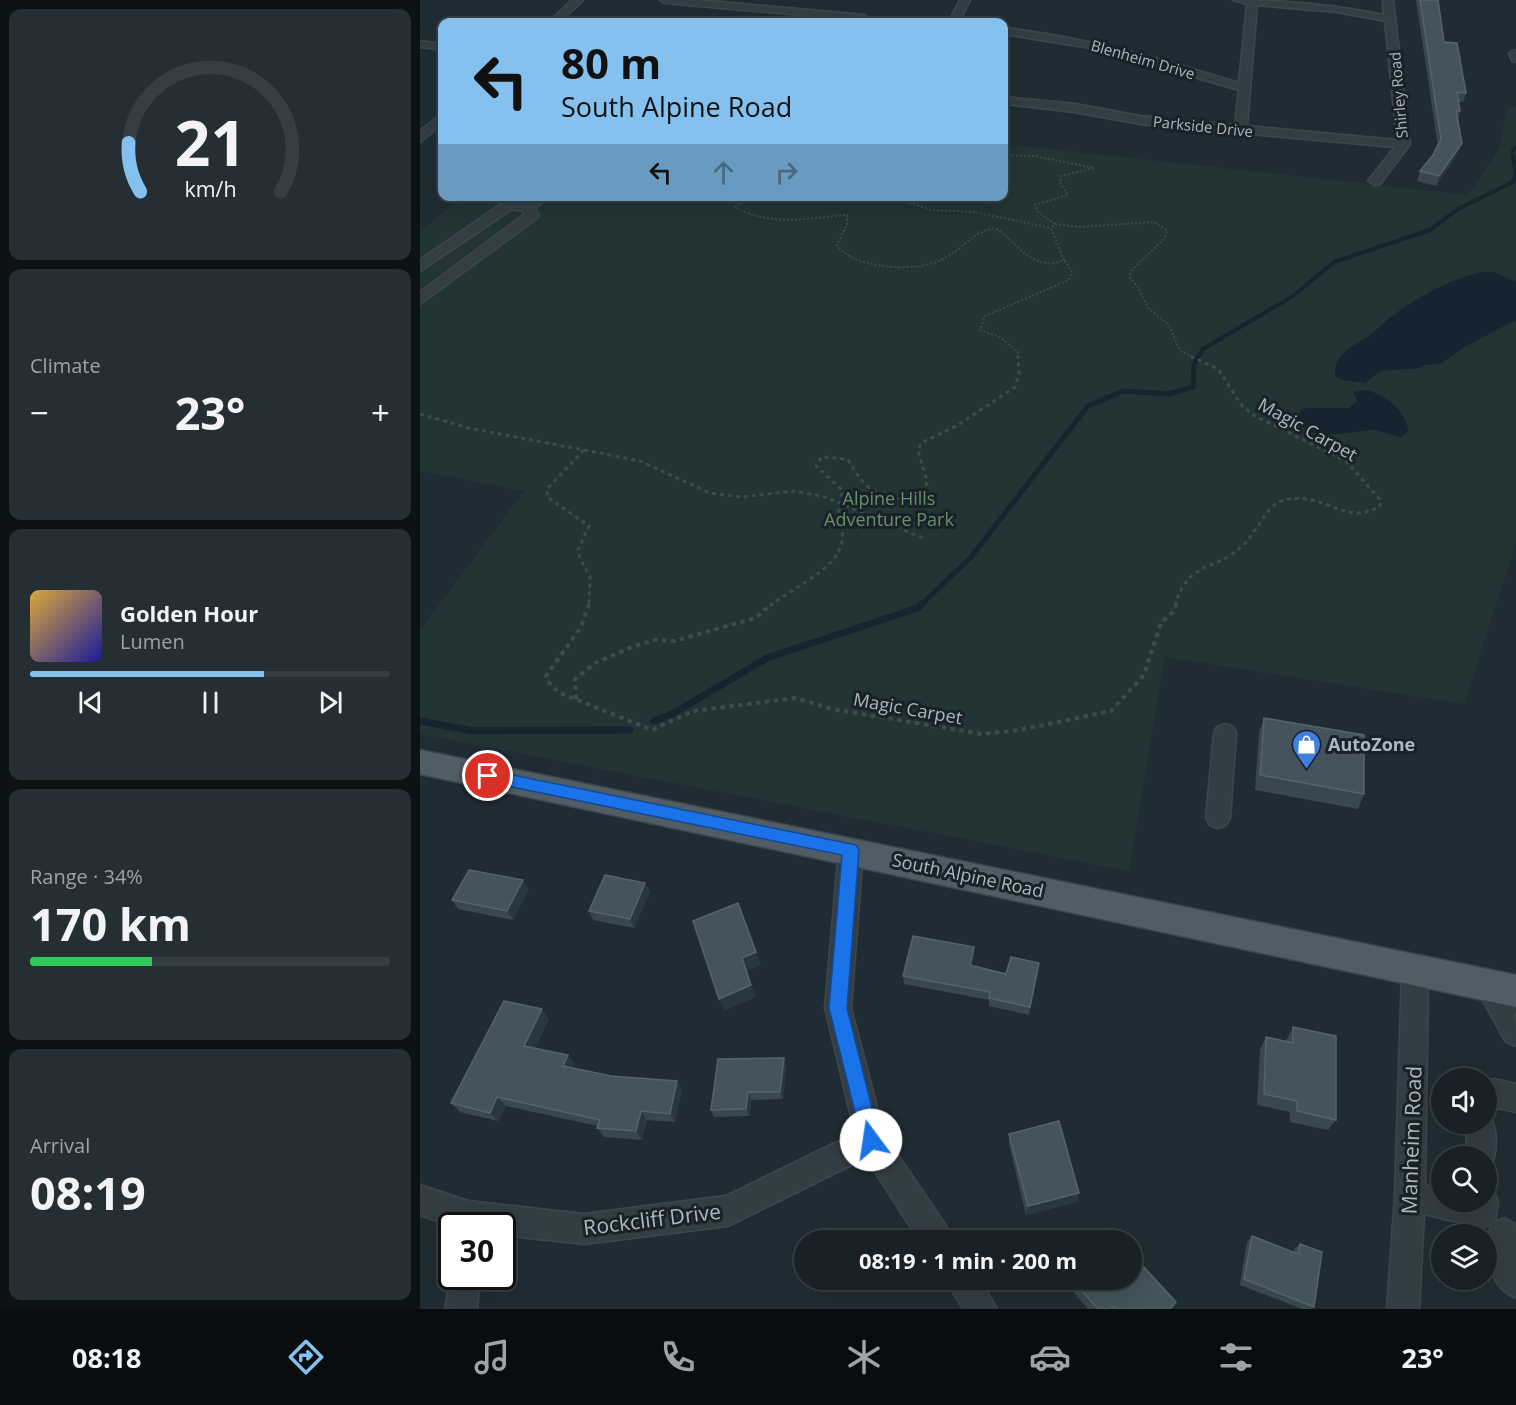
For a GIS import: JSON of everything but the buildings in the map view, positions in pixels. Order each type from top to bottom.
[{"type":"main road","name":"South Alpine Road","points":[[420,762],[851,850],[1414,972],[1502,988]]},
{"type":"street","points":[[558,18],[578,0]]},
{"type":"street","points":[[665,0],[842,18]]},
{"type":"street","points":[[956,18],[965,0]]},
{"type":"street","points":[[1238,0],[1337,9],[1391,19]]},
{"type":"street","name":"Shirley Road","points":[[1375,181],[1404,144],[1388,0]]},
{"type":"street","points":[[1241,130],[1252,1]]},
{"type":"street","name":"Blenheim Drive","points":[[1008,30],[1118,49],[1246,89]]},
{"type":"street","points":[[420,44],[438,46]]},
{"type":"street","name":"Parkside Drive","points":[[1008,101],[1075,108],[1140,120],[1404,144]]},
{"type":"street","points":[[420,138],[434,124]]},
{"type":"street","points":[[420,267],[509,205],[527,207],[536,201]]},
{"type":"street","points":[[422,294],[532,215],[527,207]]},
{"type":"street","points":[[1218,818],[1225,733]]},
{"type":"street","points":[[851,850],[838,1008],[871,1140],[930,1230]]},
{"type":"street","name":"Manheim Road","points":[[1403,1309],[1410,1196],[1414,972]]},
{"type":"street","points":[[1502,988],[1516,1033]]},
{"type":"street","points":[[1497,1094],[1516,1098]]},
{"type":"street","name":"Rockcliff Drive","points":[[516,1224],[584,1229],[728,1211],[871,1140]]},
{"type":"street","points":[[1410,1196],[1496,1224]]},
{"type":"street","name":"Rockcliff Drive","points":[[420,1200],[447,1212]]},
{"type":"street","points":[[1497,1229],[1506,1270],[1516,1282]]},
{"type":"street","points":[[461,1309],[463,1290]]},
{"type":"street","points":[[969,1290],[981,1309]]},
{"type":"path","points":[[1008,155],[1035,156],[1094,168],[1086,172],[1065,173],[1061,176],[1060,183],[1068,195],[1057,200],[1041,201],[1035,205],[1038,212],[1055,224],[1051,228]]},
{"type":"path","points":[[745,201],[735,207],[747,214],[777,220],[847,215],[847,225],[837,245],[842,255],[861,262],[903,265],[938,262],[982,231],[995,228],[1036,262],[1046,264],[1064,260]]},
{"type":"path","points":[[905,201],[931,210],[974,212],[1051,228]]},
{"type":"path","name":"Magic Carpet","points":[[576,699],[652,730],[693,711],[795,698],[832,709],[982,735],[1019,730],[1111,711],[1144,675],[1161,623],[1174,611],[1181,585],[1192,575],[1241,548],[1262,523],[1270,507],[1284,500],[1298,499],[1312,500],[1360,513],[1379,508],[1381,501],[1359,473],[1346,461],[1255,416],[1243,407],[1218,369],[1188,355],[1174,344],[1168,325],[1149,309],[1138,287],[1130,278],[1131,271],[1165,238],[1167,231],[1163,225],[1154,222],[1080,227],[1055,224]]},
{"type":"path","points":[[576,699],[575,679],[595,663],[655,640],[675,641],[755,618],[788,591],[802,586],[836,557],[843,540],[839,502],[842,490],[816,466],[821,457],[848,459],[868,488],[879,496],[902,501],[924,497],[928,486],[918,450],[921,442],[958,425],[969,415],[1015,387],[1019,374],[1018,352],[1000,337],[980,330],[985,316],[1070,280],[1072,272],[1064,260],[1051,228]]},
{"type":"path","points":[[420,414],[469,428],[640,461],[710,493],[741,497],[795,491],[839,502],[925,539]]},
{"type":"path","points":[[576,699],[551,686],[546,676],[560,652],[581,627],[588,607],[591,580],[588,569],[577,552],[589,526],[547,497],[547,489],[584,450]]},
{"type":"green space","name":"Alpine Hills Adventure Park","points":[[1508,107],[1516,107],[1516,543],[1464,704],[1165,657],[1129,871],[420,734],[420,630],[524,491],[420,471],[420,232],[456,201],[1008,201],[1008,144],[1468,195],[1499,148]]},
{"type":"water","points":[[1481,272],[1494,272],[1516,282],[1516,320],[1466,346],[1442,363],[1419,368],[1381,371],[1365,383],[1342,380],[1335,376],[1336,366],[1344,353],[1398,312],[1424,295],[1453,281]]},
{"type":"water","points":[[1367,390],[1388,400],[1404,417],[1408,431],[1402,437],[1375,430],[1316,433],[1306,430],[1300,423],[1300,411],[1306,408],[1349,408],[1357,401],[1353,392]]},
{"type":"waterway","points":[[1513,159],[1512,152],[1516,146]]},
{"type":"waterway","points":[[1198,357],[1203,349],[1293,296],[1334,262],[1430,230],[1458,209],[1513,182],[1516,174],[1513,157]]},
{"type":"waterway","points":[[920,606],[971,557],[1088,406],[1123,391],[1168,394],[1193,387],[1194,364],[1199,356]]},
{"type":"waterway","points":[[654,721],[674,713],[767,658],[920,606]]},
{"type":"waterway","points":[[420,721],[473,731],[630,730]]},
{"type":"place","name":"AutoZone","points":[[1307,770]]},
{"type":"route","points":[[488,776],[851,850],[838,1008],[871,1140]]}]
